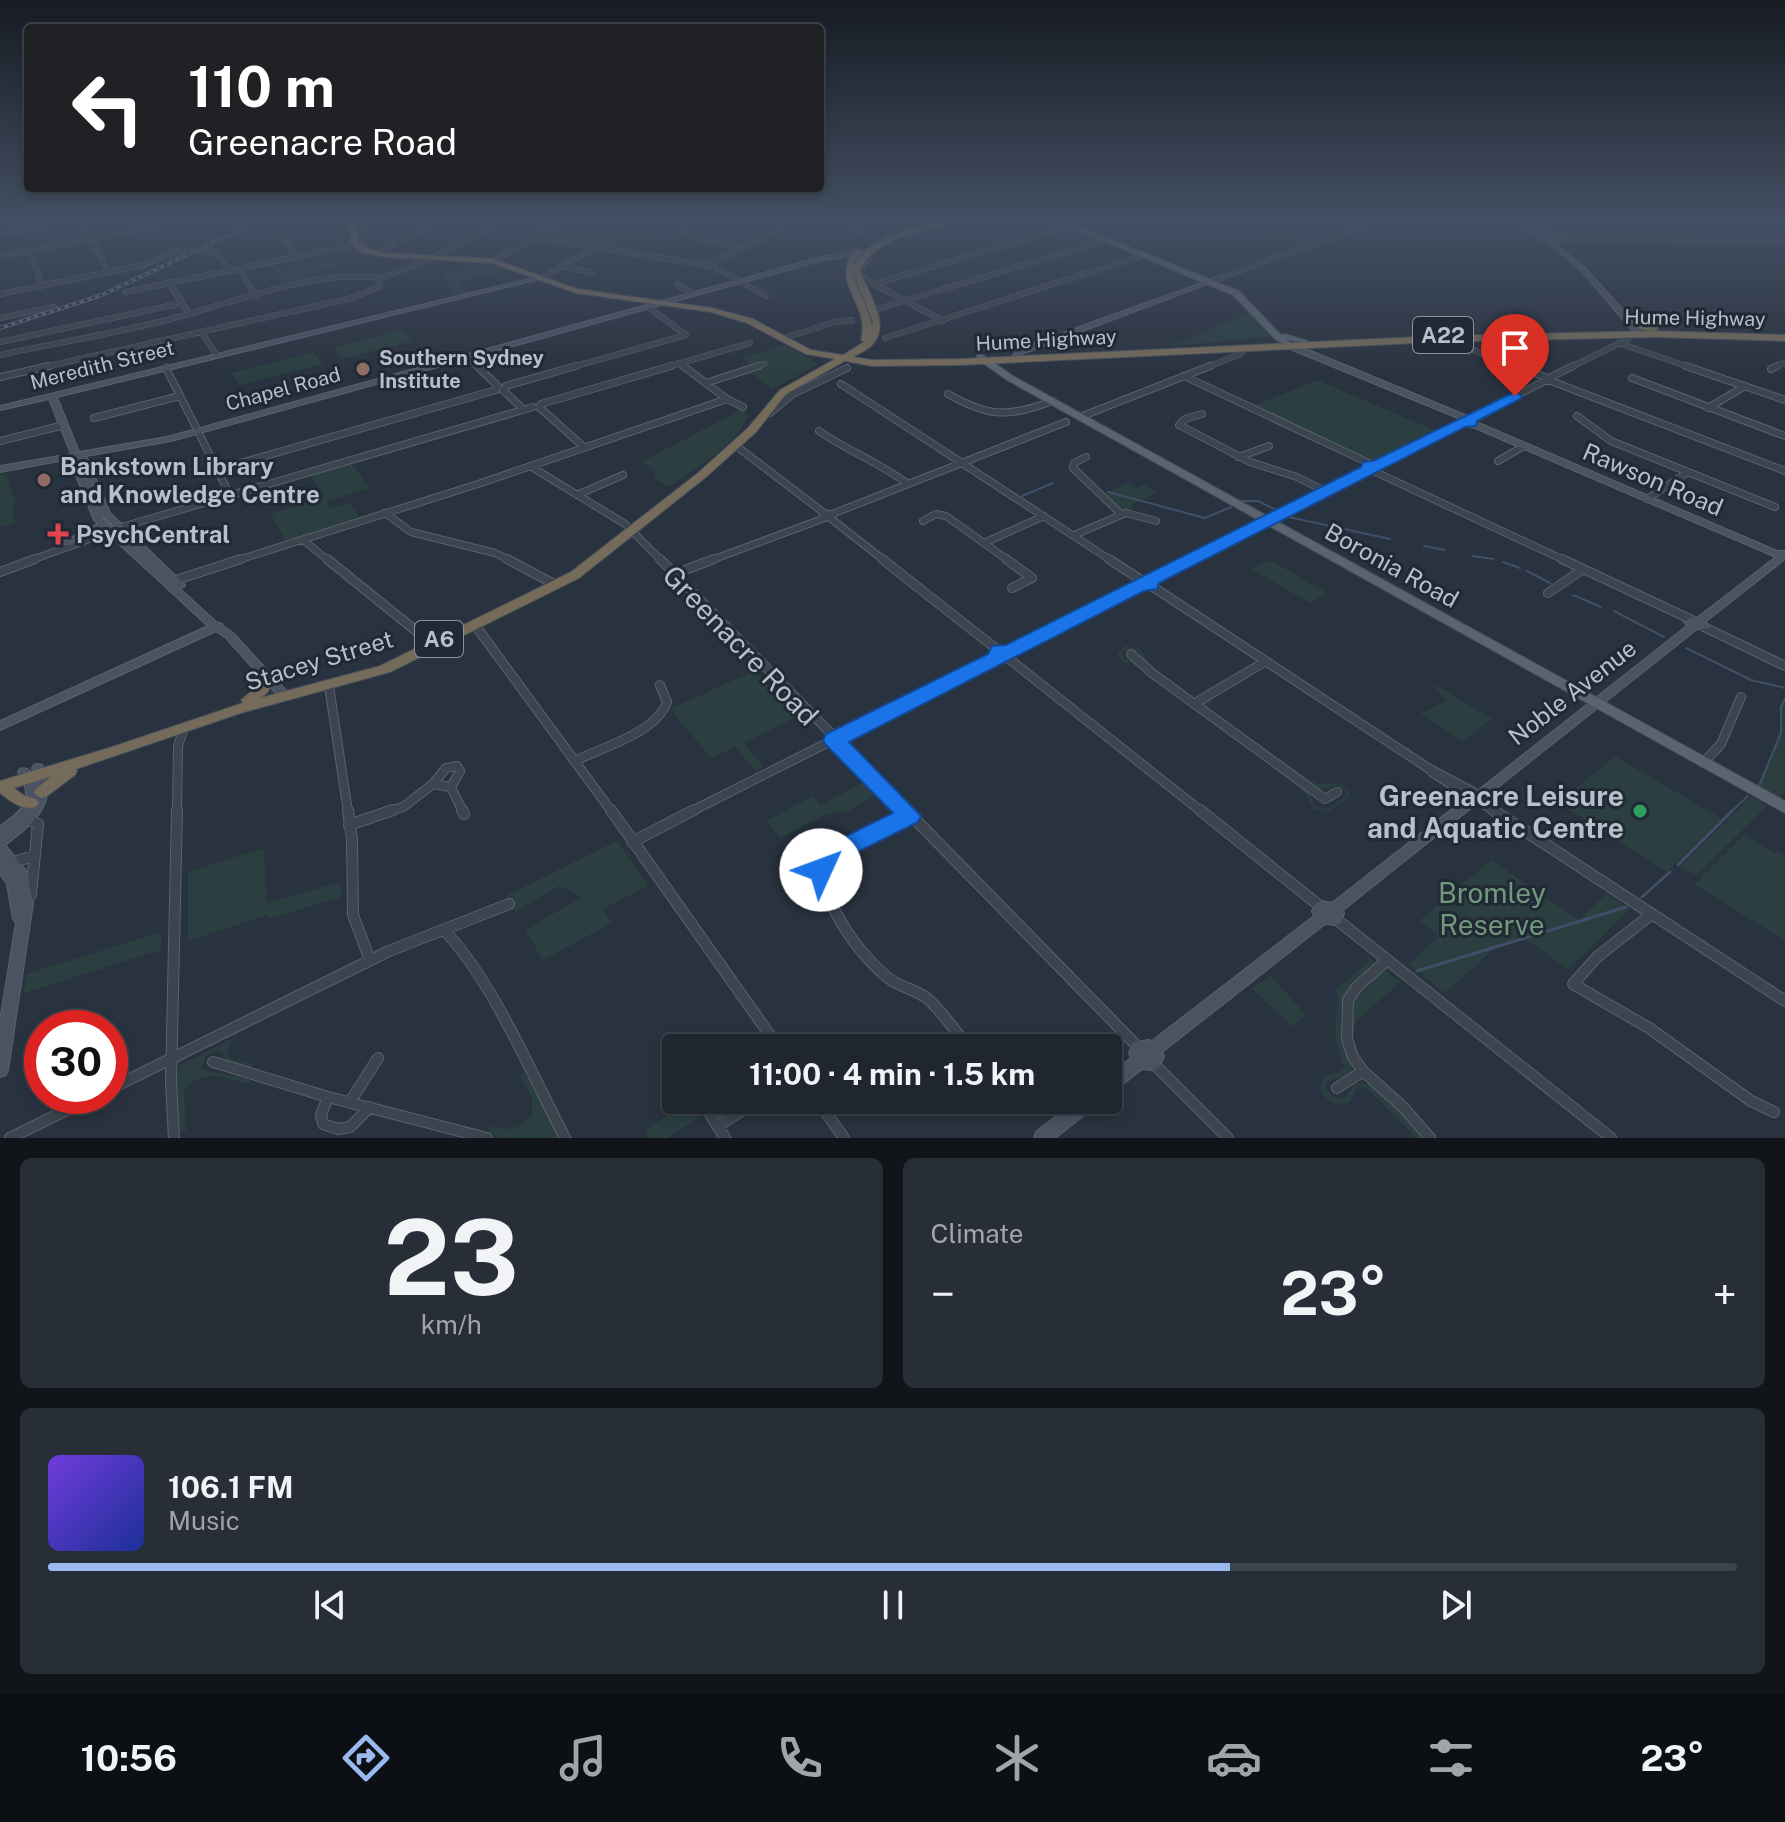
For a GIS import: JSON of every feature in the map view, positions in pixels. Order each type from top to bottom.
[{"type":"highway","name":"Hume Highway","points":[[525,271],[544,277]]},
{"type":"highway","name":"Hume Highway","points":[[529,271],[569,288],[741,314],[809,352],[840,361],[907,364],[1017,355],[1638,329],[1785,338]]},
{"type":"highway","points":[[849,271],[877,328],[862,359]]},
{"type":"highway","points":[[856,271],[869,312]]},
{"type":"highway","name":"Stacey Street","points":[[840,361],[865,339],[869,312]]},
{"type":"highway","points":[[1638,329],[1667,330]]},
{"type":"highway","name":"Hume Highway","points":[[840,361],[1003,360],[1240,350],[1304,341],[1638,329],[1785,338]]},
{"type":"highway","name":"Stacey Street","points":[[35,782],[283,693],[380,665],[552,583],[704,471],[750,430],[783,392],[866,346]]},
{"type":"highway","name":"Stacey Street","points":[[1,784],[35,782],[248,700],[329,686],[385,669],[575,575],[629,529]]},
{"type":"highway","points":[[248,700],[262,690],[269,678]]},
{"type":"highway","points":[[1,784],[18,799],[35,782]]},
{"type":"main road","points":[[1186,271],[1236,293],[1288,344]]},
{"type":"main road","points":[[1265,323],[1288,338],[1304,341]]},
{"type":"main road","name":"Boronia Road","points":[[981,359],[1785,808]]},
{"type":"main road","points":[[995,369],[996,363],[1003,360]]},
{"type":"street","points":[[37,271],[42,285]]},
{"type":"street","points":[[0,294],[113,271]]},
{"type":"street","points":[[125,292],[228,271]]},
{"type":"street","points":[[234,271],[257,297]]},
{"type":"street","points":[[0,355],[359,274],[381,278],[398,271]]},
{"type":"street","points":[[544,277],[555,271]]},
{"type":"street","points":[[586,271],[591,272]]},
{"type":"street","points":[[720,271],[766,296]]},
{"type":"street","name":"Chapel Road","points":[[0,469],[150,444],[776,271]]},
{"type":"street","points":[[862,271],[863,278],[943,321]]},
{"type":"street","points":[[874,284],[918,271]]},
{"type":"street","points":[[869,312],[1006,271]]},
{"type":"street","points":[[885,338],[1095,271]]},
{"type":"street","points":[[1017,355],[1239,271]]},
{"type":"street","points":[[1585,271],[1638,329]]},
{"type":"street","points":[[1593,271],[1638,329]]},
{"type":"street","name":"Meredith Street","points":[[0,408],[544,277]]},
{"type":"street","points":[[0,377],[363,295],[379,287],[381,278]]},
{"type":"street","points":[[169,283],[216,355]]},
{"type":"street","points":[[677,284],[693,294]]},
{"type":"street","points":[[0,342],[182,303]]},
{"type":"street","points":[[0,318],[54,307]]},
{"type":"street","points":[[216,470],[686,335],[648,307]]},
{"type":"street","points":[[784,338],[852,320]]},
{"type":"street","points":[[1444,339],[1785,471]]},
{"type":"street","points":[[632,842],[1628,339]]},
{"type":"street","points":[[0,570],[111,528],[750,343]]},
{"type":"street","points":[[1619,343],[1785,400]]},
{"type":"street","name":"Rawson Road","points":[[1288,344],[1782,557]]},
{"type":"street","points":[[1080,417],[1240,350]]},
{"type":"street","points":[[469,358],[523,409]]},
{"type":"street","name":"Stacey Street","points":[[750,430],[793,394],[840,361]]},
{"type":"street","points":[[1785,362],[1774,369],[1785,372]]},
{"type":"street","points":[[679,363],[727,399],[743,407]]},
{"type":"street","points":[[706,383],[764,364]]},
{"type":"street","points":[[166,368],[230,495]]},
{"type":"street","points":[[1184,376],[1784,664]]},
{"type":"street","points":[[1632,378],[1785,436]]},
{"type":"street","points":[[841,384],[1785,1001]]},
{"type":"street","points":[[1708,408],[1745,386]]},
{"type":"street","points":[[948,394],[987,415],[1024,412],[1053,401]]},
{"type":"street","points":[[0,726],[193,637],[218,621],[111,528],[91,506],[74,461],[76,456],[52,395]]},
{"type":"street","points":[[94,418],[180,396]]},
{"type":"street","points":[[171,582],[727,399]]},
{"type":"street","points":[[537,406],[584,447]]},
{"type":"street","points":[[1202,414],[1175,422],[1239,457],[1297,477],[1325,491]]},
{"type":"street","points":[[1577,416],[1606,439],[1775,507]]},
{"type":"street","points":[[674,576],[1066,422]]},
{"type":"street","points":[[0,441],[64,425]]},
{"type":"street","points":[[819,431],[851,454],[886,468],[908,484]]},
{"type":"street","points":[[735,445],[1611,1138]]},
{"type":"street","points":[[1239,457],[1269,446]]},
{"type":"street","points":[[1498,461],[1524,446]]},
{"type":"street","points":[[76,456],[83,458],[111,528]]},
{"type":"street","points":[[1086,457],[1068,466],[1121,514]]},
{"type":"street","name":"Greenacre Road","points":[[530,466],[629,529],[1228,1138]]},
{"type":"street","points":[[1647,499],[1688,472]]},
{"type":"street","points":[[577,495],[623,475]]},
{"type":"street","points":[[385,513],[411,532],[495,553],[552,583]]},
{"type":"street","points":[[923,521],[942,513],[1034,578],[1012,588]]},
{"type":"street","points":[[1074,535],[1121,514],[1131,513],[1156,521]]},
{"type":"street","points":[[984,543],[1044,516]]},
{"type":"street","points":[[0,570],[111,528]]},
{"type":"street","points":[[303,540],[431,643]]},
{"type":"street","name":"Noble Avenue","points":[[1122,1075],[1782,557]]},
{"type":"street","points":[[1548,593],[1583,569]]},
{"type":"street","points":[[212,623],[230,636],[283,693]]},
{"type":"street","points":[[475,625],[769,1034]]},
{"type":"street","points":[[193,637],[230,636]]},
{"type":"street","points":[[1131,654],[1152,673],[1325,799],[1337,792]]},
{"type":"street","points":[[1194,704],[1266,661]]},
{"type":"street","points":[[574,761],[656,722],[667,702],[660,685]]},
{"type":"street","points":[[329,686],[349,825],[353,915],[370,960]]},
{"type":"street","points":[[1703,763],[1721,744],[1741,697]]},
{"type":"street","points":[[174,1138],[171,1059],[178,746],[184,728]]},
{"type":"street","points":[[168,734],[178,746]]},
{"type":"street","points":[[349,825],[403,807],[433,784],[446,768],[457,766],[460,771],[451,787]]},
{"type":"street","points":[[0,842],[29,820],[38,807],[35,782]]},
{"type":"street","points":[[3,830],[22,818],[35,782]]},
{"type":"street","points":[[433,784],[451,787]]},
{"type":"street","points":[[451,787],[464,814]]},
{"type":"street","points":[[909,816],[829,855],[821,870],[835,912],[859,944],[887,976],[928,999],[957,1034]]},
{"type":"street","points":[[0,1070],[20,929],[31,894],[38,824],[29,820]]},
{"type":"street","points":[[0,849],[16,889],[20,929]]},
{"type":"street","points":[[6,863],[34,856]]},
{"type":"street","points":[[6,863],[23,879],[26,903]]},
{"type":"street","points":[[128,1080],[370,960],[509,904]]},
{"type":"street","points":[[1652,914],[1597,957],[1573,984],[1649,1028],[1751,1101],[1774,1112]]},
{"type":"street","points":[[444,930],[459,946],[496,1007],[565,1138]]},
{"type":"street","points":[[1387,960],[1357,987],[1346,1004],[1348,1043],[1363,1071],[1404,1108],[1430,1138]]},
{"type":"street","points":[[350,1102],[378,1058]]},
{"type":"street","points":[[213,1062],[328,1097],[487,1138]]},
{"type":"street","points":[[1337,1088],[1363,1071]]},
{"type":"street","points":[[328,1097],[321,1115],[323,1124],[332,1129],[357,1124],[370,1107]]},
{"type":"street","points":[[10,1138],[59,1114]]},
{"type":"street","points":[[710,1114],[725,1138]]},
{"type":"street","points":[[718,1126],[736,1114]]},
{"type":"street","points":[[827,1114],[844,1138]]},
{"type":"street","points":[[1042,1138],[1072,1114]]},
{"type":"green space","points":[[274,271],[321,271],[309,274],[314,281],[299,285],[295,280],[283,282]]},
{"type":"green space","points":[[457,271],[505,271],[457,283],[468,294],[459,296],[440,275]]},
{"type":"green space","points":[[1249,313],[1272,337],[1169,346]]},
{"type":"green space","points":[[401,330],[412,341],[343,359],[333,348]]},
{"type":"green space","points":[[783,345],[819,364],[772,389],[746,371],[768,363],[753,366],[741,358]]},
{"type":"green space","points":[[313,352],[323,364],[240,385],[231,373]]},
{"type":"green space","points":[[1317,380],[1434,430],[1371,462],[1254,406]]},
{"type":"green space","points":[[741,410],[748,416],[734,437],[674,484],[668,486],[655,479],[653,468],[641,462]]},
{"type":"green space","points":[[352,464],[370,488],[326,502],[331,508],[349,503],[359,517],[286,541],[270,514],[325,497],[311,476]]},
{"type":"green space","points":[[6,473],[16,503],[12,507],[16,511],[13,513],[16,522],[0,527],[0,474]]},
{"type":"green space","points":[[1128,483],[1137,488],[1144,485],[1157,493],[1132,504],[1132,510],[1121,509],[1106,493]]},
{"type":"green space","points":[[1270,560],[1327,593],[1310,603],[1252,569]]},
{"type":"green space","points":[[1125,646],[1141,649],[1150,665],[1191,695],[1226,678],[1228,681],[1192,698],[1146,666],[1139,652],[1130,648],[1121,652],[1124,658],[1136,663],[1301,784],[1309,792],[1315,807],[1327,809],[1345,797],[1346,791],[1336,785],[1323,789],[1310,785],[1203,705],[1204,702],[1215,697],[1208,707],[1312,782],[1343,785],[1350,796],[1329,812],[1314,809],[1305,793],[1286,777],[1133,664],[1122,661],[1117,653]]},
{"type":"green space","points":[[754,671],[798,716],[744,743],[764,767],[756,771],[735,747],[711,758],[670,709]]},
{"type":"green space","points":[[1430,682],[1492,719],[1463,741],[1420,714],[1446,701]]},
{"type":"green space","points":[[1785,697],[1785,792],[1780,798],[1758,785],[1780,731],[1780,705]]},
{"type":"green space","name":"Greenacre Leisure and Aquatic Centre","points":[[1615,756],[1722,819],[1667,872],[1559,803]]},
{"type":"green space","points":[[864,782],[876,795],[845,813],[842,810],[824,815],[781,838],[766,821],[813,796],[821,805]]},
{"type":"green space","points":[[1751,797],[1767,806],[1697,875],[1680,867]]},
{"type":"green space","points":[[1744,835],[1775,853],[1778,851],[1785,855],[1785,941],[1694,884]]},
{"type":"green space","points":[[617,841],[648,886],[603,909],[612,923],[543,960],[525,930],[582,897],[559,886],[515,912],[506,896]]},
{"type":"green space","points":[[264,848],[267,903],[340,882],[341,897],[268,919],[267,915],[188,941],[188,872]]},
{"type":"green space","name":"Bromley Reserve","points":[[1491,860],[1579,920],[1607,893],[1630,909],[1568,969],[1526,939],[1494,949],[1445,993],[1409,965],[1439,936],[1419,921]]},
{"type":"green space","points":[[161,932],[161,950],[24,993],[26,974]]},
{"type":"green space","points":[[1368,956],[1375,964],[1349,991],[1341,1009],[1342,1032],[1352,1070],[1341,1078],[1328,1080],[1326,1088],[1331,1095],[1340,1099],[1346,1097],[1355,1083],[1375,1088],[1403,1111],[1425,1138],[1417,1138],[1368,1089],[1357,1088],[1350,1102],[1336,1104],[1325,1097],[1320,1089],[1323,1076],[1344,1068],[1335,1036],[1338,993],[1335,991],[1368,962]]},
{"type":"green space","points":[[1385,970],[1412,991],[1399,983],[1355,1022],[1354,1033],[1351,1031],[1354,999]]},
{"type":"green space","points":[[1270,975],[1306,1015],[1293,1027],[1252,989]]},
{"type":"green space","points":[[239,1036],[231,1042],[227,1053],[232,1059],[254,1064],[249,1069],[226,1062],[223,1053],[216,1051],[206,1056],[202,1067],[206,1071],[250,1079],[248,1084],[213,1076],[197,1079],[184,1092],[186,1131],[179,1132],[179,1066]]},
{"type":"green space","points":[[525,1072],[559,1138],[499,1138],[489,1132],[491,1126],[509,1129],[519,1126],[532,1114],[532,1098],[520,1075]]},
{"type":"green space","points":[[670,1114],[698,1114],[700,1117],[667,1138],[650,1138],[645,1130]]},
{"type":"waterway","points":[[1022,496],[1053,483]]},
{"type":"waterway","points":[[258,492],[269,505]]},
{"type":"waterway","points":[[1108,492],[1205,518],[1231,507]]},
{"type":"waterway","points":[[1242,501],[1258,501],[1276,510]]},
{"type":"waterway","points":[[1289,517],[1390,539]]},
{"type":"waterway","points":[[1424,546],[1445,550]]},
{"type":"waterway","points":[[1473,556],[1493,559]]},
{"type":"waterway","points":[[1503,562],[1520,568]]},
{"type":"waterway","points":[[1527,571],[1550,583]]},
{"type":"waterway","points":[[1573,595],[1601,607]]},
{"type":"waterway","points":[[1614,611],[1664,637]]},
{"type":"waterway","points":[[1686,648],[1751,680],[1785,688]]},
{"type":"waterway","points":[[1759,786],[1781,733],[1781,707],[1785,699]]},
{"type":"waterway","points":[[1731,812],[1748,796]]},
{"type":"waterway","points":[[1678,865],[1731,812]]},
{"type":"waterway","points":[[1642,897],[1670,872]]},
{"type":"waterway","points":[[1417,971],[1626,907]]},
{"type":"railway","points":[[0,328],[102,295],[153,271]]},
{"type":"place","name":"Southern Sydney Institute","points":[[363,369]]},
{"type":"place","name":"Bankstown Library and Knowledge Centre","points":[[44,480]]},
{"type":"place","name":"PsychCentral","points":[[58,534]]},
{"type":"place","name":"Greenacre Leisure and Aquatic Centre","points":[[1640,811]]},
{"type":"route","points":[[821,870],[829,855],[909,816],[834,740],[998,657],[999,651],[1008,652],[1141,585],[1150,585],[1150,581],[1369,469],[1369,465],[1376,466],[1462,422],[1470,423],[1468,420],[1515,396]]}]
